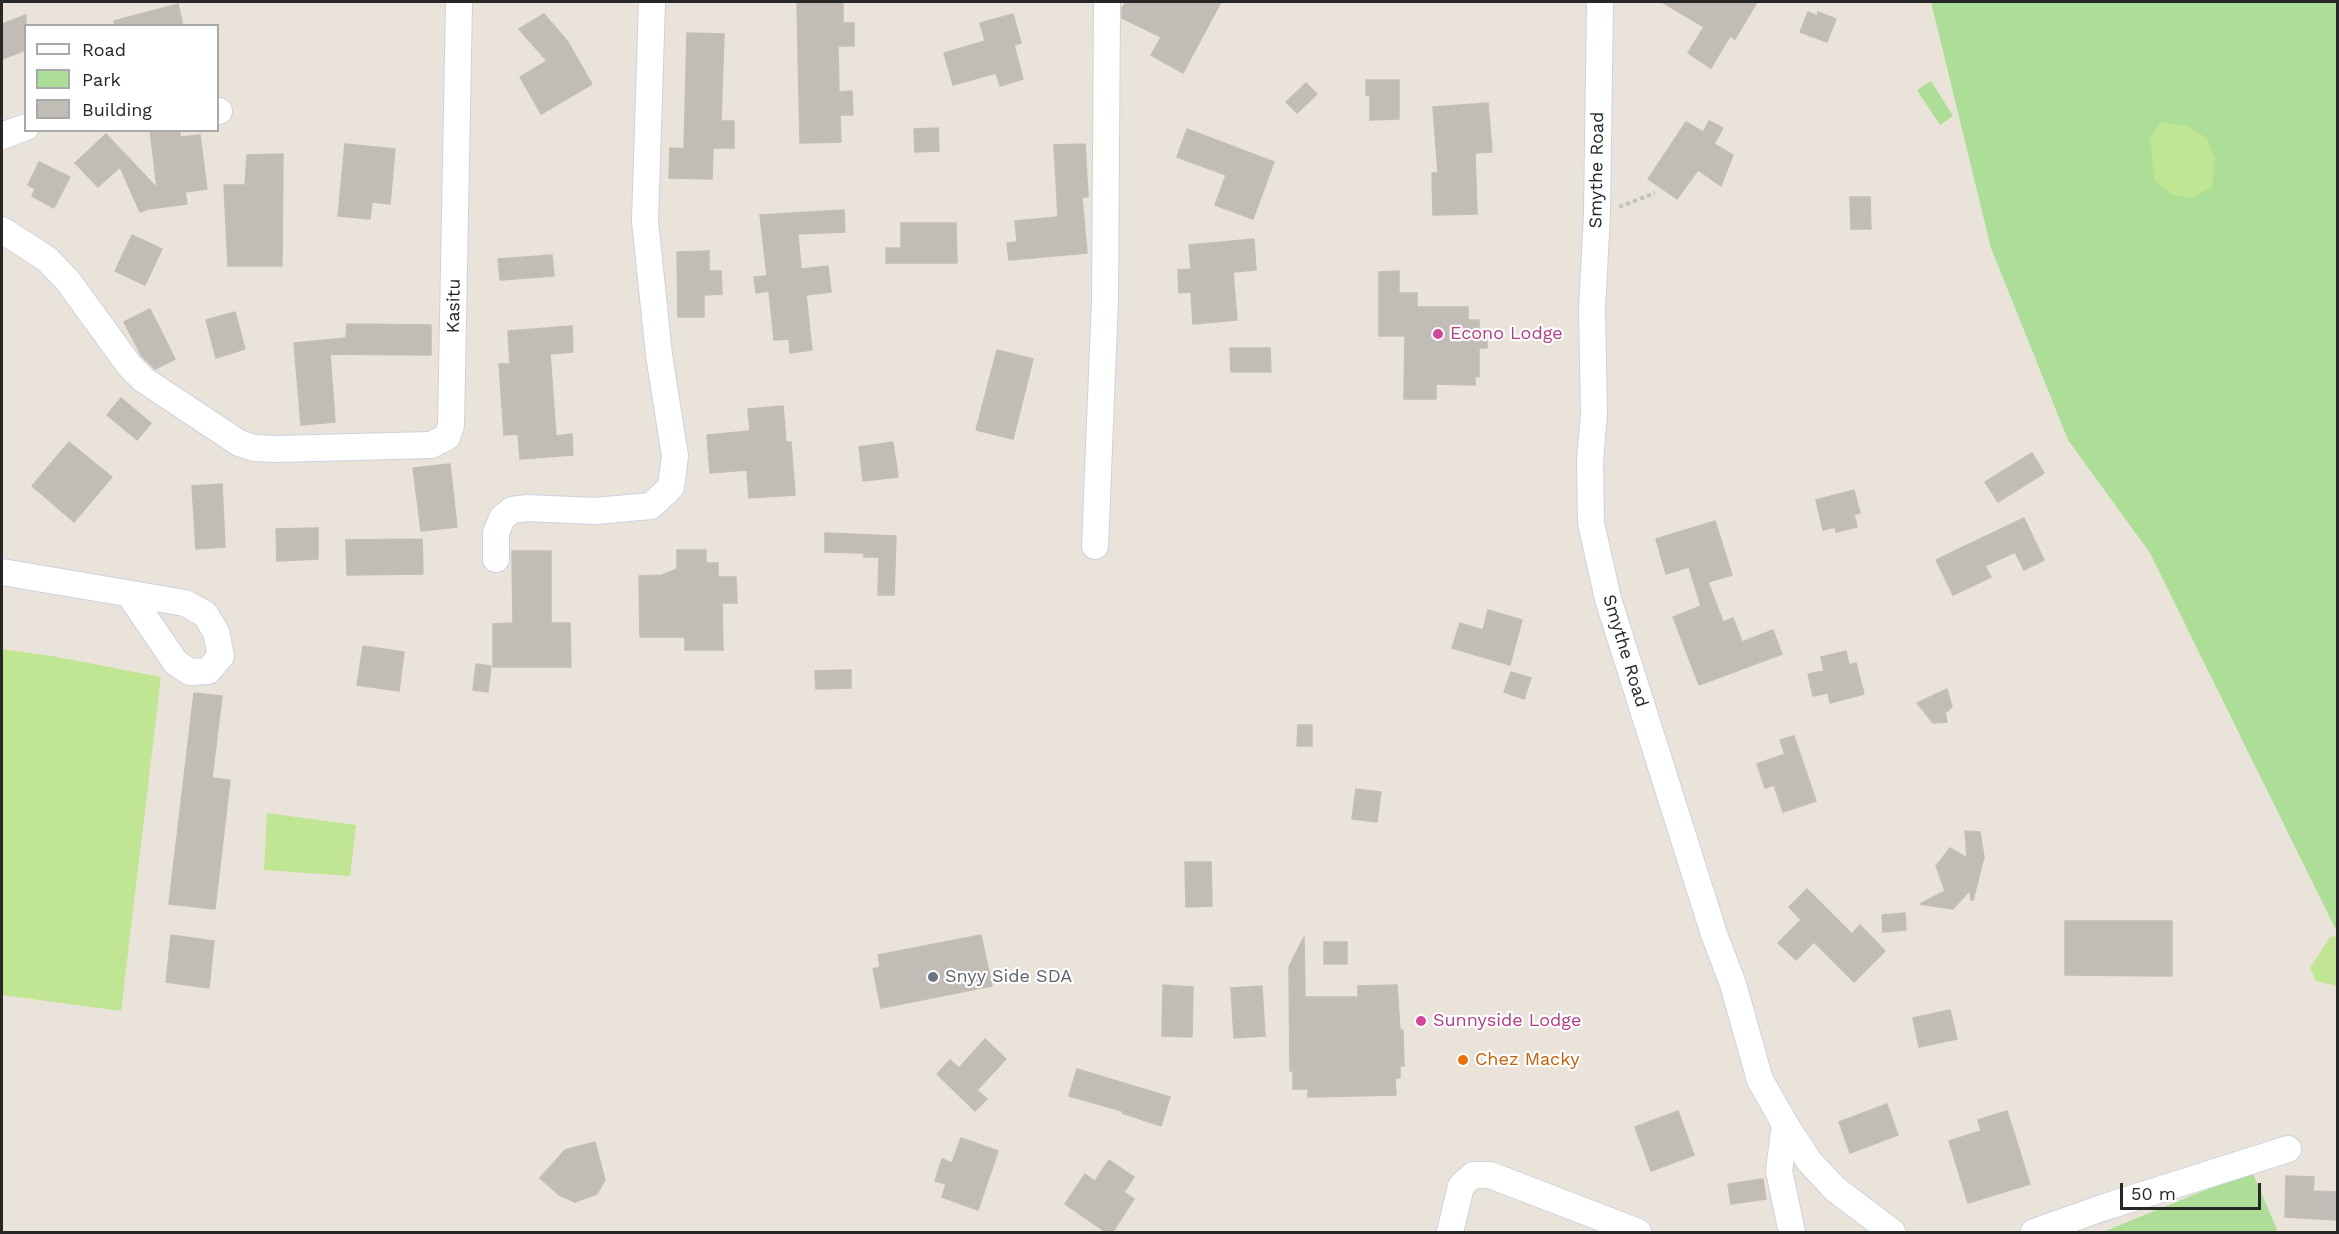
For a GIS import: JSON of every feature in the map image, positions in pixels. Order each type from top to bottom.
[{"type":"street","name":"Kasitu","points":[[2,230],[47,259],[68,281],[129,365],[144,380],[239,442],[254,448],[277,449],[431,445],[447,436],[451,426],[459,2]]},
{"type":"street","points":[[496,559],[496,533],[502,518],[512,510],[527,508],[594,512],[651,506],[671,487],[675,456],[659,355],[645,221],[652,2]]},
{"type":"street","points":[[1095,546],[1105,300],[1107,2]]},
{"type":"street","name":"Smythe Road","points":[[1600,2],[1597,214],[1592,309],[1594,414],[1590,461],[1591,523],[1608,599],[1714,934],[1733,984],[1760,1080],[1809,1161],[1835,1189],[1892,1233]]},
{"type":"street","points":[[2,136],[24,128]]},
{"type":"street","points":[[2,572],[129,594]]},
{"type":"street","points":[[1785,1124],[1779,1172],[1792,1233]]},
{"type":"street","points":[[2034,1233],[2104,1207],[2288,1149]]},
{"type":"street","points":[[1450,1233],[1461,1186],[1473,1175],[1490,1175],[1638,1233]]},
{"type":"path","points":[[1597,214],[1655,193]]},
{"type":"green space","points":[[1931,2],[2337,2],[2337,932],[2150,553],[2068,440],[1991,248]]},
{"type":"green space","points":[[1931,81],[1953,116],[1940,125],[1917,90]]},
{"type":"green space","points":[[2161,122],[2187,126],[2207,138],[2215,158],[2212,187],[2192,198],[2172,195],[2155,181],[2150,138]]},
{"type":"green space","points":[[2,649],[161,677],[121,1011],[2,995]]},
{"type":"green space","points":[[267,813],[356,825],[350,876],[264,870]]},
{"type":"green space","points":[[2338,936],[2337,986],[2316,981],[2310,968],[2330,937]]},
{"type":"green space","points":[[2252,1171],[2278,1232],[2103,1232]]},
{"type":"building","points":[[797,2],[843,2],[843,23],[854,23],[854,46],[838,46],[839,92],[852,91],[853,115],[840,115],[841,142],[800,143]]},
{"type":"building","points":[[1126,2],[1221,2],[1183,73],[1151,55],[1161,37],[1122,18],[1122,8]]},
{"type":"building","points":[[1662,2],[1757,2],[1735,39],[1730,36],[1711,68],[1688,53],[1704,27]]},
{"type":"building","points":[[178,4],[183,24],[115,24],[114,21]]},
{"type":"building","points":[[1808,12],[1817,16],[1818,12],[1836,19],[1827,42],[1800,32]]},
{"type":"building","points":[[544,14],[568,42],[592,84],[541,114],[520,77],[547,61],[519,29]]},
{"type":"building","points":[[1013,14],[1021,43],[1014,45],[1023,79],[1000,86],[996,73],[953,85],[944,53],[985,41],[980,23]]},
{"type":"building","points":[[26,15],[24,51],[2,59],[2,24]]},
{"type":"building","points":[[687,33],[724,34],[721,121],[734,121],[734,148],[713,148],[712,179],[669,178],[670,148],[684,149]]},
{"type":"building","points":[[1366,80],[1399,80],[1399,119],[1370,120],[1370,95],[1366,95]]},
{"type":"building","points":[[1306,83],[1317,94],[1297,113],[1286,102]]},
{"type":"building","points":[[1488,103],[1492,152],[1475,153],[1477,214],[1433,215],[1432,173],[1438,173],[1433,107]]},
{"type":"building","points":[[1709,121],[1723,128],[1714,144],[1733,155],[1721,186],[1698,170],[1677,199],[1648,179],[1686,122],[1703,132]]},
{"type":"building","points":[[938,128],[939,151],[915,152],[914,129]]},
{"type":"building","points":[[1187,129],[1274,162],[1253,219],[1215,205],[1226,175],[1177,157]]},
{"type":"building","points":[[150,132],[180,132],[180,137],[200,135],[207,189],[185,192],[187,204],[140,212],[120,167],[98,187],[75,163],[106,134],[157,188]]},
{"type":"building","points":[[345,144],[395,149],[390,204],[372,202],[370,219],[338,216]]},
{"type":"building","points":[[1085,144],[1088,197],[1082,197],[1087,253],[1009,260],[1007,243],[1017,242],[1015,221],[1058,217],[1054,145]]},
{"type":"building","points":[[283,154],[282,266],[228,266],[224,185],[245,185],[247,155]]},
{"type":"building","points":[[39,162],[70,177],[54,208],[32,196],[35,189],[28,185]]},
{"type":"building","points":[[1850,197],[1870,197],[1871,229],[1851,229]]},
{"type":"building","points":[[844,210],[845,232],[798,234],[801,269],[828,266],[831,292],[806,295],[812,350],[790,353],[789,339],[774,340],[769,291],[756,293],[754,277],[767,276],[760,215]]},
{"type":"building","points":[[901,223],[956,223],[957,263],[886,263],[886,248],[901,248]]},
{"type":"building","points":[[132,235],[162,249],[145,285],[115,271]]},
{"type":"building","points":[[1254,239],[1256,270],[1233,272],[1237,320],[1193,324],[1191,292],[1179,293],[1178,270],[1191,269],[1189,245]]},
{"type":"building","points":[[709,251],[709,271],[721,271],[722,294],[704,295],[704,317],[678,317],[677,252]]},
{"type":"building","points":[[552,255],[554,276],[500,280],[498,259]]},
{"type":"building","name":"Econo Lodge","points":[[1399,271],[1399,293],[1417,293],[1417,307],[1468,307],[1468,320],[1479,320],[1479,332],[1487,332],[1487,348],[1479,348],[1479,377],[1475,376],[1475,385],[1436,384],[1436,399],[1404,399],[1405,336],[1379,336],[1379,272]]},
{"type":"building","points":[[150,309],[175,359],[155,369],[141,355],[124,322]]},
{"type":"building","points":[[235,312],[245,349],[216,358],[206,320]]},
{"type":"building","points":[[347,324],[431,325],[431,355],[330,354],[335,422],[301,425],[294,343],[346,338]]},
{"type":"building","points":[[572,326],[573,352],[550,354],[556,436],[572,434],[573,455],[520,459],[518,434],[504,435],[499,364],[510,364],[508,331]]},
{"type":"building","points":[[1230,348],[1270,348],[1271,372],[1231,372]]},
{"type":"building","points":[[997,350],[1033,359],[1013,439],[976,430]]},
{"type":"building","points":[[121,398],[151,423],[137,440],[107,415]]},
{"type":"building","points":[[783,406],[786,442],[791,442],[795,495],[749,498],[747,470],[710,473],[707,435],[750,431],[748,409]]},
{"type":"building","points":[[69,442],[112,477],[74,522],[32,486]]},
{"type":"building","points":[[893,442],[898,477],[863,481],[859,447]]},
{"type":"building","points":[[2032,453],[2044,473],[1998,502],[1985,482]]},
{"type":"building","points":[[450,464],[457,527],[421,531],[413,468]]},
{"type":"building","points":[[222,484],[225,547],[196,549],[192,486]]},
{"type":"building","points":[[1854,490],[1860,513],[1854,515],[1857,527],[1836,532],[1835,527],[1823,530],[1816,500]]},
{"type":"building","points":[[2024,518],[2044,560],[2024,570],[2015,552],[1985,566],[1991,577],[1953,595],[1936,560]]},
{"type":"building","points":[[1715,521],[1732,575],[1708,582],[1723,622],[1733,618],[1742,642],[1773,630],[1782,654],[1699,685],[1673,617],[1701,606],[1689,567],[1666,574],[1656,539]]},
{"type":"building","points":[[318,528],[318,559],[277,561],[276,529]]},
{"type":"building","points":[[825,533],[896,536],[894,595],[878,595],[879,557],[864,557],[864,553],[825,552]]},
{"type":"building","points":[[422,539],[423,574],[347,575],[346,540]]},
{"type":"building","points":[[677,550],[706,550],[706,563],[718,563],[718,577],[736,577],[737,603],[722,603],[723,650],[685,650],[685,637],[640,637],[639,576],[662,575],[677,569]]},
{"type":"building","points":[[512,551],[551,551],[551,623],[570,623],[571,667],[493,667],[493,624],[513,623]]},
{"type":"building","points":[[1488,610],[1522,620],[1510,665],[1452,648],[1460,623],[1483,630]]},
{"type":"building","points":[[363,646],[404,652],[399,691],[357,685]]},
{"type":"building","points":[[1846,651],[1849,665],[1856,663],[1864,694],[1830,703],[1828,693],[1813,696],[1808,674],[1824,671],[1821,657]]},
{"type":"building","points":[[476,664],[491,666],[488,692],[473,690]]},
{"type":"building","points":[[851,670],[851,688],[816,689],[815,671]]},
{"type":"building","points":[[1511,672],[1531,678],[1524,699],[1504,692]]},
{"type":"building","points":[[1947,689],[1952,707],[1945,713],[1947,722],[1933,723],[1917,703]]},
{"type":"building","points":[[194,693],[222,696],[212,778],[230,780],[215,909],[169,904]]},
{"type":"building","points":[[1298,725],[1312,725],[1312,746],[1297,746]]},
{"type":"building","points":[[1794,736],[1816,801],[1783,812],[1774,785],[1765,788],[1757,764],[1785,754],[1780,740]]},
{"type":"building","points":[[1356,789],[1381,792],[1377,822],[1352,819]]},
{"type":"building","points":[[1965,831],[1980,832],[1984,857],[1973,900],[1971,900],[1970,890],[1953,909],[1920,904],[1945,891],[1936,866],[1950,848],[1967,858]]},
{"type":"building","points":[[1185,862],[1211,862],[1212,906],[1186,907]]},
{"type":"building","points":[[1807,889],[1852,934],[1860,925],[1885,951],[1854,982],[1814,942],[1796,960],[1778,943],[1801,920],[1789,907]]},
{"type":"building","points":[[1905,913],[1906,930],[1883,932],[1882,915]]},
{"type":"building","points":[[2065,921],[2172,921],[2172,976],[2065,975]]},
{"type":"building","points":[[171,935],[214,941],[209,988],[166,982]]},
{"type":"building","name":"Snyy Side SDA","points":[[981,935],[992,986],[881,1008],[873,969],[880,967],[878,955]]},
{"type":"building","points":[[1304,937],[1305,997],[1358,997],[1358,986],[1397,985],[1400,1030],[1403,1030],[1404,1066],[1400,1066],[1400,1078],[1395,1078],[1396,1095],[1308,1097],[1308,1089],[1293,1089],[1293,1071],[1290,1071],[1289,967]]},
{"type":"building","points":[[1324,942],[1347,942],[1347,964],[1324,964]]},
{"type":"building","points":[[1163,985],[1193,987],[1192,1037],[1162,1036]]},
{"type":"building","points":[[1262,986],[1265,1036],[1234,1038],[1231,988]]},
{"type":"building","points":[[1950,1010],[1957,1039],[1919,1047],[1913,1018]]},
{"type":"building","points":[[985,1039],[1006,1059],[977,1090],[987,1099],[975,1111],[937,1074],[950,1060],[959,1068]]},
{"type":"building","points":[[1077,1069],[1170,1097],[1161,1126],[1122,1113],[1122,1111],[1069,1096]]},
{"type":"building","points":[[1887,1104],[1898,1135],[1850,1153],[1839,1122]]},
{"type":"building","points":[[1678,1111],[1694,1155],[1651,1171],[1635,1127]]},
{"type":"building","points":[[2007,1111],[2030,1184],[1968,1203],[1949,1141],[1981,1131],[1978,1120]]},
{"type":"building","points":[[961,1138],[998,1151],[978,1210],[942,1197],[946,1184],[935,1181],[942,1159],[952,1163]]},
{"type":"building","points":[[595,1142],[605,1180],[597,1194],[575,1202],[559,1195],[540,1178],[565,1150]]},
{"type":"building","points":[[1109,1160],[1134,1177],[1124,1192],[1134,1199],[1112,1233],[1107,1233],[1065,1204],[1085,1174],[1095,1181]]},
{"type":"building","points":[[2286,1176],[2314,1177],[2313,1191],[2337,1192],[2336,1220],[2285,1217]]},
{"type":"building","points":[[1763,1179],[1766,1199],[1731,1204],[1728,1184]]},
{"type":"place","name":"Econo Lodge","points":[[1438,334]]},
{"type":"place","name":"Snyy Side SDA","points":[[933,977]]},
{"type":"place","name":"Sunnyside Lodge","points":[[1421,1021]]},
{"type":"place","name":"Chez Macky","points":[[1463,1060]]}]
